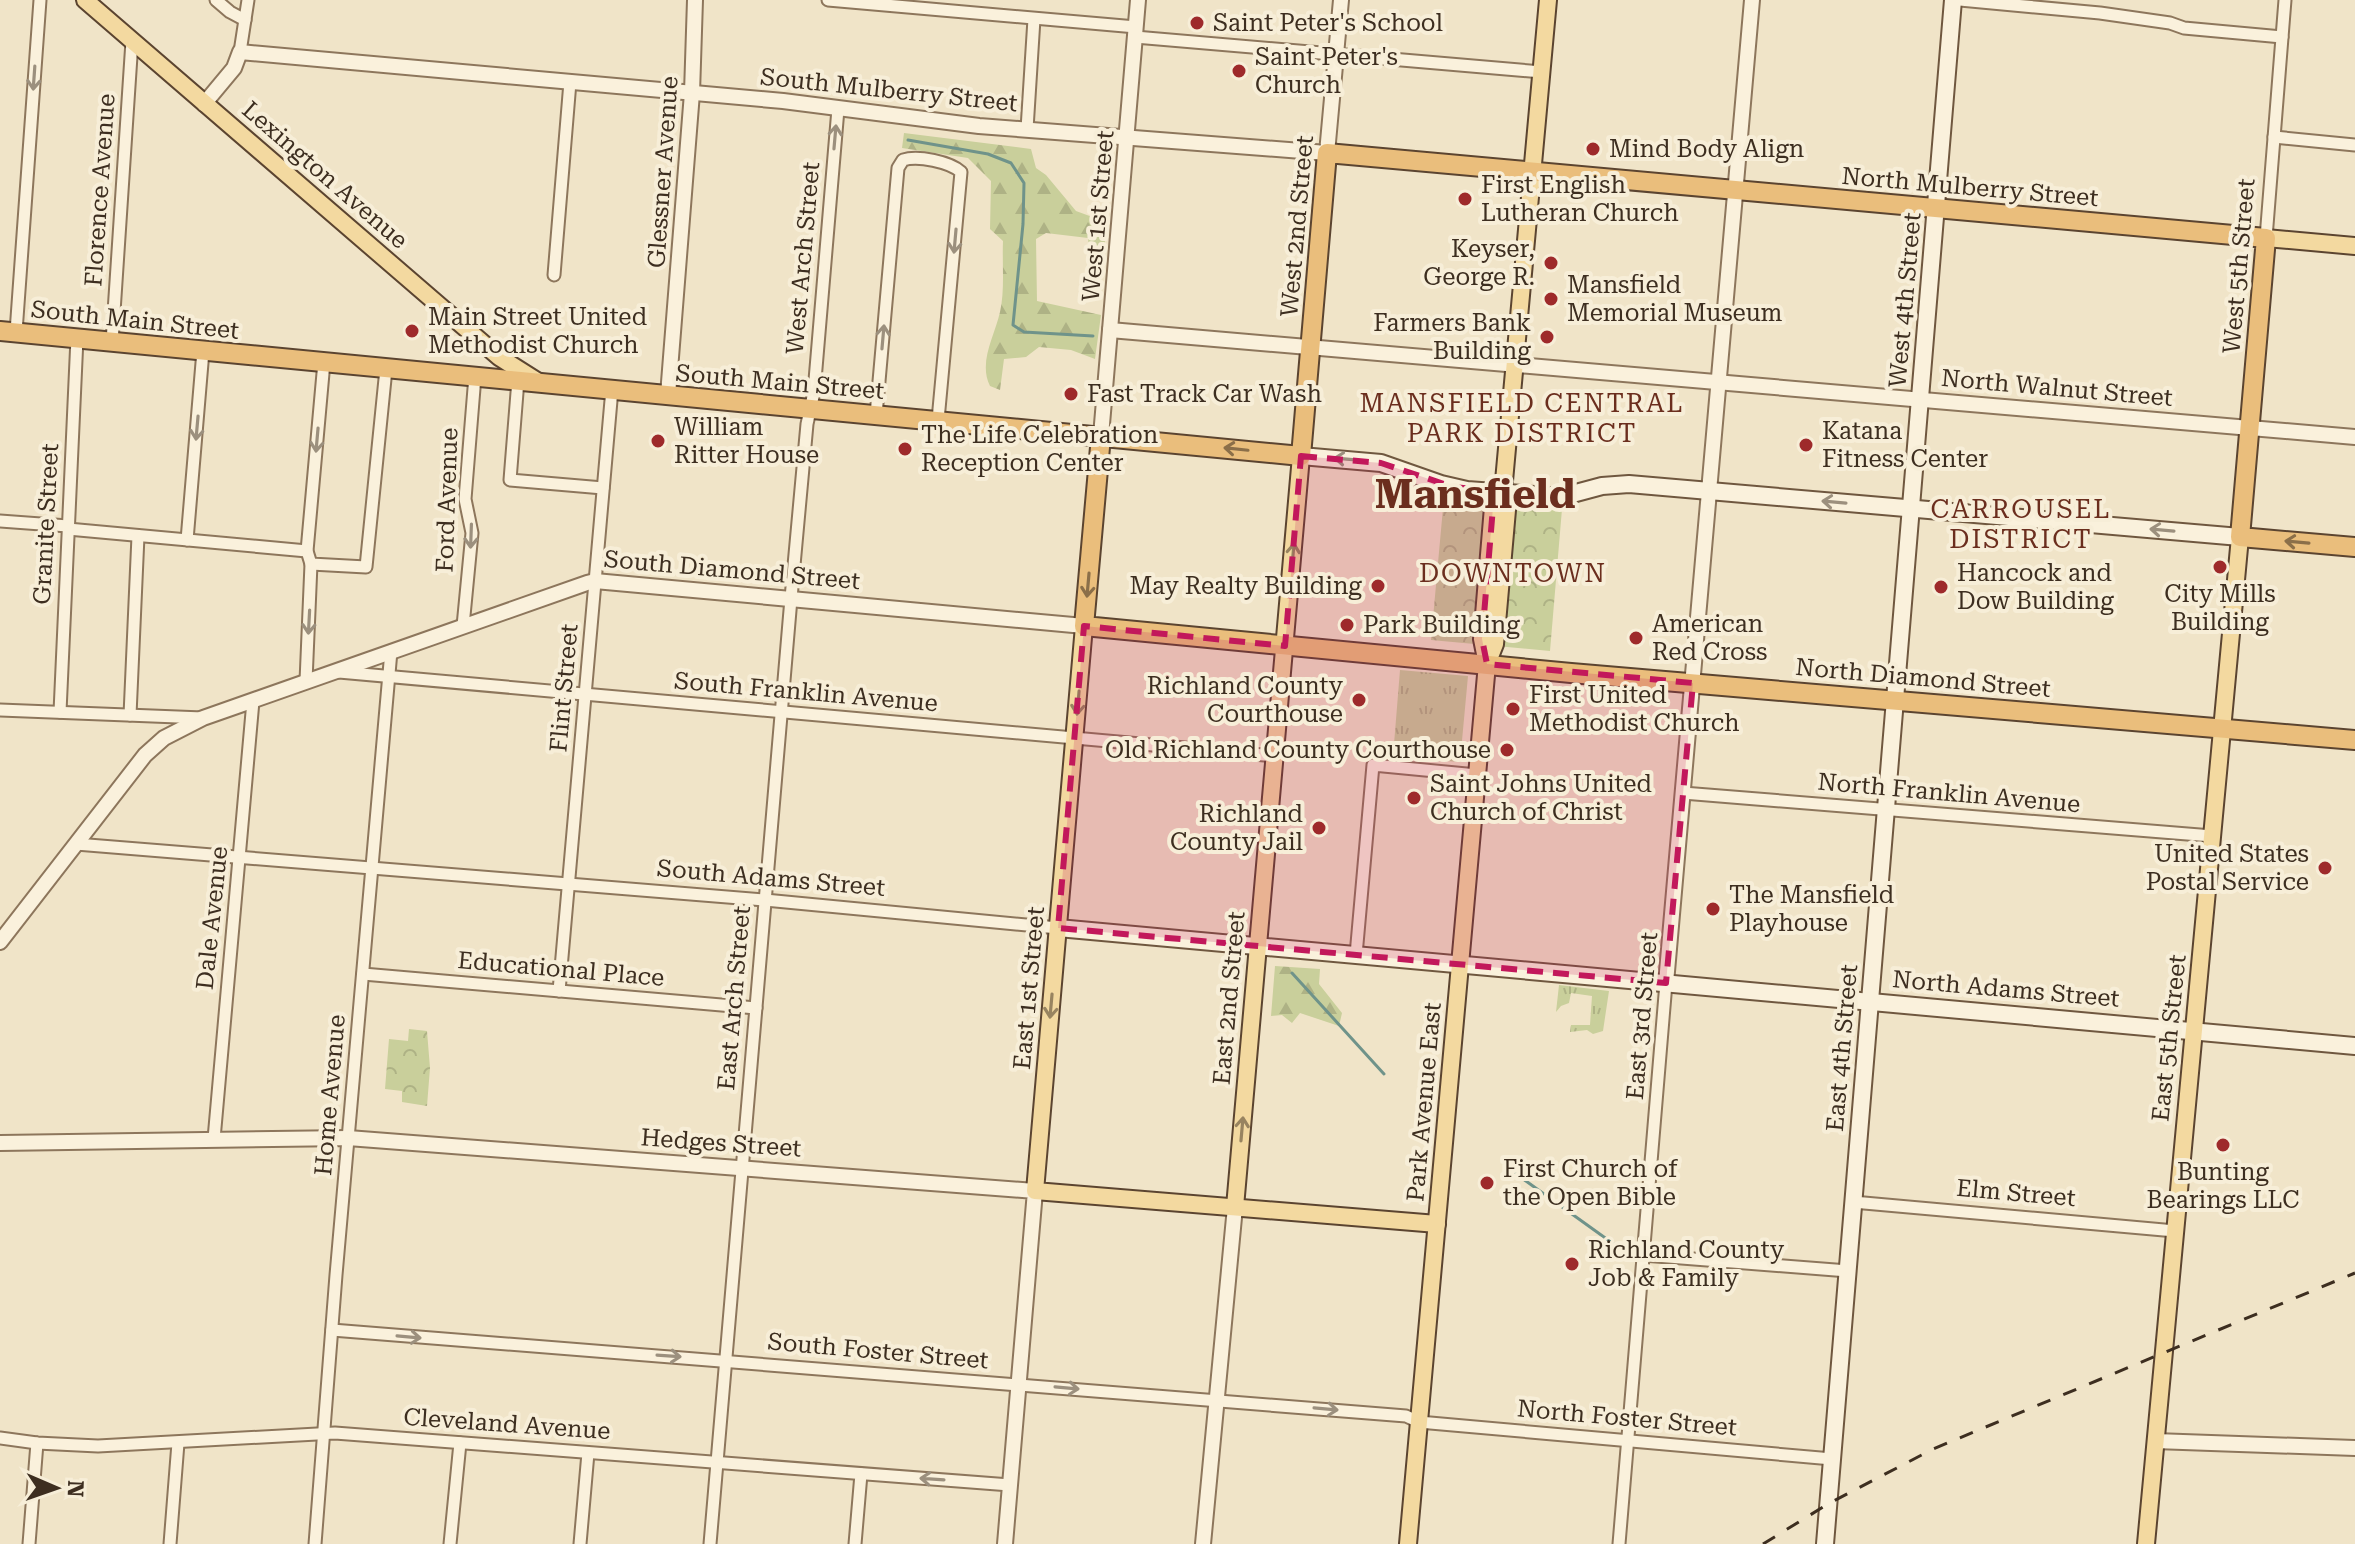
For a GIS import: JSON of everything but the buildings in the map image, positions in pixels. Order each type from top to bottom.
[{"type":"highway","name":"South Mulberry Street","points":[[1327,153],[1534,172]]},
{"type":"highway","name":"West 2nd Street","points":[[1301,456],[1327,153]]},
{"type":"highway","name":"North Mulberry Street","points":[[1534,172],[2266,238]]},
{"type":"highway","name":"West 5th Street","points":[[2240,537],[2266,238]]},
{"type":"highway","name":"South Main Street","points":[[8,332],[1301,456]]},
{"type":"highway","name":"East 1st Street","points":[[1084,626],[1101,436]]},
{"type":"highway","points":[[2240,537],[2355,547]]},
{"type":"highway","name":"South Diamond Street","points":[[1084,626],[1487,664]]},
{"type":"highway","name":"North Diamond Street","points":[[1487,664],[2355,740]]},
{"type":"main road","name":"Lexington Avenue","points":[[85,0],[499,357],[537,381]]},
{"type":"main road","name":"Park Avenue East","points":[[1408,1544],[1487,664],[1496,632],[1507,510],[1503,492],[1548,0]]},
{"type":"main road","name":"West 4th Street","points":[[1911,509],[1953,0]]},
{"type":"main road","name":"North Mulberry Street","points":[[2266,238],[2355,246]]},
{"type":"main road","name":"South Main Street","points":[[1301,456],[1381,463],[1453,487],[1503,492],[1567,496],[1602,486],[1629,484],[2240,537]]},
{"type":"main road","name":"East 2nd Street","points":[[1235,1207],[1301,456]]},
{"type":"main road","name":"East 4th Street","points":[[1825,1544],[1911,509]]},
{"type":"main road","name":"East 5th Street","points":[[2146,1544],[2240,537]]},
{"type":"main road","name":"East 1st Street","points":[[1035,1191],[1084,626]]},
{"type":"main road","name":"South Adams Street","points":[[1058,928],[1461,965]]},
{"type":"main road","name":"North Adams Street","points":[[1461,965],[2355,1046]]},
{"type":"main road","name":"Hedges Street","points":[[1035,1191],[1437,1224]]},
{"type":"street","points":[[8,332],[40,0]]},
{"type":"street","points":[[216,0],[245,20]]},
{"type":"street","points":[[204,104],[234,68],[240,52],[248,0]]},
{"type":"street","name":"Glessner Avenue","points":[[668,395],[692,93],[695,0]]},
{"type":"street","points":[[828,0],[1034,19],[1336,54],[1542,72]]},
{"type":"street","name":"West 1st Street","points":[[1101,436],[1138,0]]},
{"type":"street","name":"West 2nd Street","points":[[1327,153],[1341,0]]},
{"type":"street","name":"East 3rd Street","points":[[1619,1544],[1752,0]]},
{"type":"street","points":[[1960,0],[2088,12],[2170,23],[2184,28],[2282,37]]},
{"type":"street","name":"West 5th Street","points":[[2266,238],[2285,0]]},
{"type":"street","points":[[1027,129],[1034,19]]},
{"type":"street","name":"Florence Avenue","points":[[112,342],[132,41]]},
{"type":"street","name":"South Mulberry Street","points":[[240,52],[783,101],[1027,129],[1327,153]]},
{"type":"street","points":[[554,275],[570,82]]},
{"type":"street","name":"West Arch Street","points":[[810,409],[814,392],[838,109]]},
{"type":"street","points":[[2274,137],[2355,145]]},
{"type":"street","points":[[876,415],[898,168],[903,160],[911,157],[955,167],[961,172],[938,420]]},
{"type":"street","name":"North Walnut Street","points":[[1110,330],[2355,437]]},
{"type":"street","name":"Granite Street","points":[[60,712],[77,338]]},
{"type":"street","points":[[187,540],[203,351]]},
{"type":"street","points":[[306,681],[311,564],[307,551],[324,362]]},
{"type":"street","points":[[311,564],[366,567],[386,369]]},
{"type":"street","name":"Ford Avenue","points":[[463,626],[472,533],[465,499],[475,376]]},
{"type":"street","points":[[518,380],[510,480],[603,488]]},
{"type":"street","name":"Flint Street","points":[[559,991],[612,389]]},
{"type":"street","name":"East Arch Street","points":[[710,1544],[810,409]]},
{"type":"street","points":[[0,521],[307,551]]},
{"type":"street","points":[[130,715],[138,536]]},
{"type":"street","name":"South Diamond Street","points":[[0,942],[8,921],[76,844],[153,746],[174,732],[203,718],[333,671],[595,581],[1084,626]]},
{"type":"street","name":"Home Avenue","points":[[315,1544],[391,651]]},
{"type":"street","name":"South Franklin Avenue","points":[[333,671],[1275,756]]},
{"type":"street","name":"Dale Avenue","points":[[214,1139],[253,701]]},
{"type":"street","points":[[0,710],[203,718]]},
{"type":"street","points":[[1356,955],[1373,765],[1477,775]]},
{"type":"street","name":"North Franklin Avenue","points":[[1683,793],[2212,836]]},
{"type":"street","name":"South Adams Street","points":[[76,844],[765,900],[1058,928]]},
{"type":"street","name":"Educational Place","points":[[363,974],[756,1008]]},
{"type":"street","name":"Hedges Street","points":[[0,1143],[348,1138],[1035,1191]]},
{"type":"street","name":"East 1st Street","points":[[1005,1544],[1035,1191]]},
{"type":"street","name":"Elm Street","points":[[1853,1202],[2175,1231]]},
{"type":"street","name":"East 2nd Street","points":[[1203,1544],[1235,1207]]},
{"type":"street","points":[[1643,1255],[1848,1271]]},
{"type":"street","name":"South Foster Street","points":[[332,1330],[1217,1399],[1404,1416],[1419,1422]]},
{"type":"street","name":"North Foster Street","points":[[1419,1422],[1832,1459]]},
{"type":"street","name":"Cleveland Avenue","points":[[0,1438],[98,1446],[324,1434],[1010,1485]]},
{"type":"street","points":[[2155,1441],[2355,1448]]},
{"type":"street","points":[[29,1544],[37,1443]]},
{"type":"street","points":[[170,1544],[178,1443]]},
{"type":"street","points":[[450,1544],[460,1443]]},
{"type":"street","points":[[580,1544],[588,1453]]},
{"type":"street","points":[[855,1544],[861,1474]]},
{"type":"highlighted area","points":[[1301,456],[1381,463],[1453,487],[1503,492],[1493,507],[1482,639],[1487,664],[1693,683],[1666,983],[1058,928],[1084,626],[1285,646]]},
{"type":"green space","points":[[904,133],[1031,149],[1036,168],[1046,175],[1076,211],[1106,222],[1104,258],[1090,259],[1088,238],[1046,233],[1036,239],[1037,301],[1101,315],[1095,359],[1071,350],[1039,347],[1026,357],[1004,359],[1000,390],[990,386],[987,358],[1000,312],[1003,277],[1003,241],[990,229],[991,181],[968,158],[902,148]]},
{"type":"green space","points":[[1444,497],[1562,509],[1550,651],[1431,640]]},
{"type":"green space","points":[[1400,670],[1468,676],[1460,762],[1409,758],[1408,745],[1394,744]]},
{"type":"green space","points":[[1275,966],[1320,969],[1319,984],[1342,1013],[1339,1026],[1300,1013],[1292,1023],[1282,1015],[1271,1016]]},
{"type":"green space","points":[[1559,985],[1609,991],[1603,1031],[1593,1034],[1587,1030],[1570,1032],[1571,1025],[1590,1025],[1592,996],[1571,993],[1569,1003],[1556,1012]]},
{"type":"green space","points":[[409,1029],[427,1031],[430,1068],[427,1106],[402,1102],[402,1091],[385,1089],[389,1039],[408,1041]]},
{"type":"waterway","points":[[908,140],[988,154],[1011,163],[1024,183],[1013,325],[1024,332],[1093,336]]},
{"type":"waterway","points":[[1292,973],[1384,1074]]},
{"type":"waterway","points":[[1512,1171],[1629,1255]]},
{"type":"railway","points":[[1763,1544],[1828,1504],[1933,1449],[2355,1273]]},
{"type":"place","name":"Saint Peter's School","points":[[1197,23]]},
{"type":"place","name":"Saint Peter's Church","points":[[1239,71]]},
{"type":"place","name":"Mind Body Align","points":[[1593,149]]},
{"type":"place","name":"First English Lutheran Church","points":[[1465,199]]},
{"type":"place","name":"Keyser, George R.","points":[[1551,263]]},
{"type":"place","name":"Mansfield Memorial Museum","points":[[1551,299]]},
{"type":"place","name":"Main Street United Methodist Church","points":[[412,331]]},
{"type":"place","name":"Farmers Bank Building","points":[[1547,337]]},
{"type":"place","name":"Fast Track Car Wash","points":[[1071,394]]},
{"type":"place","name":"William Ritter House","points":[[658,441]]},
{"type":"place","name":"Katana Fitness Center","points":[[1806,445]]},
{"type":"place","name":"The Life Celebration Reception Center","points":[[905,449]]},
{"type":"place","name":"City Mills Building","points":[[2220,567]]},
{"type":"place","name":"May Realty Building","points":[[1378,586]]},
{"type":"place","name":"Hancock and Dow Building","points":[[1941,587]]},
{"type":"place","name":"Park Building","points":[[1347,625]]},
{"type":"place","name":"American Red Cross","points":[[1636,638]]},
{"type":"place","name":"Richland County Courthouse","points":[[1359,700]]},
{"type":"place","name":"First United Methodist Church","points":[[1513,709]]},
{"type":"place","name":"Old Richland County Courthouse","points":[[1507,750]]},
{"type":"place","name":"Saint Johns United Church of Christ","points":[[1414,798]]},
{"type":"place","name":"Richland County Jail","points":[[1319,828]]},
{"type":"place","name":"United States Postal Service","points":[[2325,868]]},
{"type":"place","name":"The Mansfield Playhouse","points":[[1713,909]]},
{"type":"place","name":"Bunting Bearings LLC","points":[[2223,1145]]},
{"type":"place","name":"First Church of the Open Bible","points":[[1487,1183]]},
{"type":"place","name":"Richland County Job & Family","points":[[1572,1264]]},
{"type":"district","name":"MANSFIELD CENTRAL PARK DISTRICT","points":[[1522,418]]},
{"type":"district","name":"Mansfield","points":[[1475,494]]},
{"type":"district","name":"CARROUSEL DISTRICT","points":[[2021,524]]},
{"type":"district","name":"DOWNTOWN","points":[[1513,573]]}]
